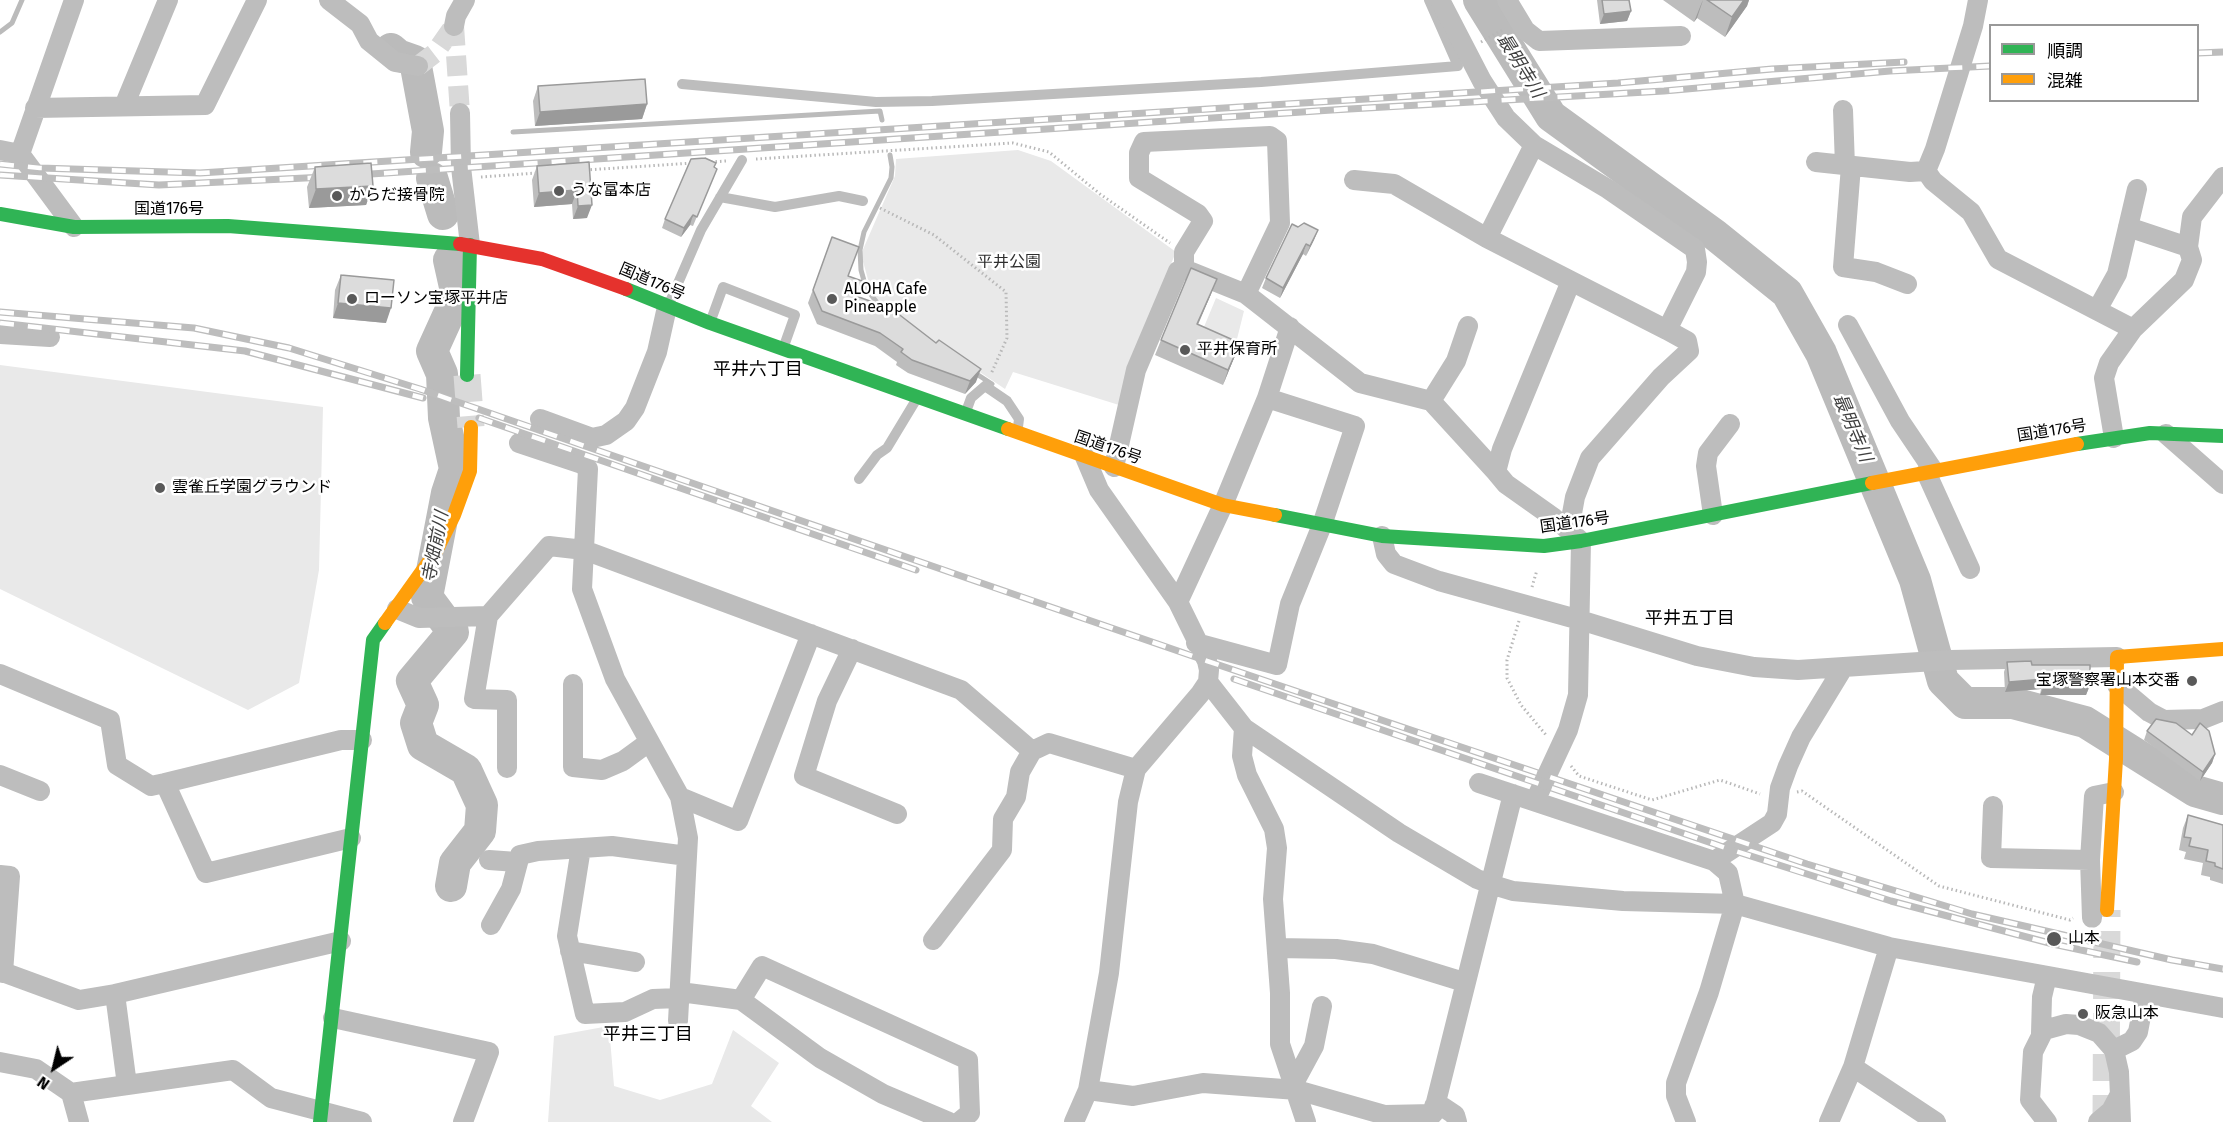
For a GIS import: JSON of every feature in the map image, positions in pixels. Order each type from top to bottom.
[{"type":"main road","name":"国道176号","points":[[0,214],[74,226],[228,226],[470,245],[542,260],[598,278],[667,308],[782,350],[1223,505],[1382,536],[1544,546],[1575,536],[1713,515],[2020,453],[2114,438],[2165,434],[2223,436]]},
{"type":"main road","points":[[467,375],[470,245]]},
{"type":"main road","points":[[321,1117],[373,640],[435,553],[454,515],[470,471],[471,427]]},
{"type":"main road","points":[[2099,914],[2114,792],[2118,657],[2223,649]]},
{"type":"street","points":[[20,154],[74,0]]},
{"type":"street","points":[[124,106],[168,0]]},
{"type":"street","points":[[35,108],[205,105],[257,0]]},
{"type":"street","points":[[329,0],[360,24],[369,41],[395,62],[418,66]]},
{"type":"street","points":[[454,26],[456,16],[465,0]]},
{"type":"street","points":[[1440,0],[1482,81],[1506,118],[1534,145],[1608,189],[1695,249],[1696,272],[1667,330]]},
{"type":"street","points":[[1507,0],[1525,30],[1539,41],[1681,36]]},
{"type":"street","points":[[1926,171],[1946,116],[1978,0]]},
{"type":"street","points":[[1843,110],[1848,166],[1843,267],[1876,272],[1907,284]]},
{"type":"street","points":[[460,113],[463,178],[470,245]]},
{"type":"street","points":[[1114,467],[1136,370],[1178,271],[1203,221],[1198,214],[1139,178],[1138,153],[1144,142],[1270,136],[1277,141],[1280,223],[1246,294]]},
{"type":"street","points":[[1487,238],[1534,145]]},
{"type":"street","points":[[0,150],[20,154],[74,226]]},
{"type":"street","points":[[1816,162],[1926,171]]},
{"type":"street","points":[[1926,171],[1933,181],[1971,212],[1998,259],[2133,329]]},
{"type":"street","points":[[2114,438],[2104,378],[2109,363],[2133,329],[2184,280],[2192,260],[2188,247],[2192,218],[2223,177]]},
{"type":"street","points":[[1354,180],[1394,184],[1487,238],[1687,341],[1689,351],[1654,386],[1590,458],[1575,497],[1580,620],[1578,695],[1568,730],[1535,801]]},
{"type":"street","points":[[2097,310],[2117,274],[2137,189]]},
{"type":"street","points":[[2128,227],[2188,247]]},
{"type":"street","points":[[1184,261],[1246,294],[1360,383],[1431,401],[1496,472],[1533,505],[1575,536]]},
{"type":"street","points":[[1496,472],[1502,448],[1571,281]]},
{"type":"street","points":[[540,419],[592,438],[606,435],[626,421],[635,408],[657,352],[667,308]]},
{"type":"street","points":[[1848,325],[1894,412],[1930,471],[1970,569]]},
{"type":"street","points":[[1178,602],[1223,505],[1267,398],[1290,327]]},
{"type":"street","points":[[1431,401],[1456,361],[1468,327]]},
{"type":"street","points":[[0,334],[50,338]]},
{"type":"street","points":[[1196,643],[1278,665],[1290,604],[1322,525],[1355,426],[1267,398]]},
{"type":"street","points":[[1713,515],[1706,466],[1708,453],[1730,424]]},
{"type":"street","points":[[2165,434],[2223,484]]},
{"type":"street","points":[[519,442],[582,464],[588,469],[582,589],[615,679],[680,797],[688,838],[678,1021]]},
{"type":"street","points":[[1085,457],[1099,490],[1178,602],[1196,643],[1207,661],[1208,682],[1244,728],[1399,833],[1493,885],[1513,891],[1623,901],[1735,904],[1889,946],[2223,1008]]},
{"type":"street","points":[[1382,536],[1386,554],[1394,564],[1439,581],[1580,620],[1697,656],[1754,667],[1798,670],[1950,660],[2118,657]]},
{"type":"street","points":[[507,768],[507,700],[474,699],[488,616],[549,546],[584,550],[961,690],[1032,751]]},
{"type":"street","points":[[396,609],[418,618],[488,616]]},
{"type":"street","points":[[680,797],[738,821],[811,634]]},
{"type":"street","points":[[852,649],[827,701],[804,776],[897,814]]},
{"type":"street","points":[[1714,861],[1772,823],[1777,814],[1779,795],[1788,766],[1801,737],[1843,668]]},
{"type":"street","points":[[0,674],[110,720],[117,765],[151,786],[341,740],[362,740]]},
{"type":"street","points":[[1074,1122],[1088,1090],[1108,973],[1128,802],[1136,769],[1208,682]]},
{"type":"street","points":[[573,684],[573,767],[602,770],[623,761],[649,742]]},
{"type":"street","points":[[2117,685],[2148,712],[2164,720],[2203,719],[2223,711]]},
{"type":"street","points":[[1244,728],[1242,756],[1247,775],[1274,829],[1277,848],[1273,899],[1280,1044],[1306,1122]]},
{"type":"street","points":[[933,940],[1002,850],[1003,819],[1016,797],[1020,772],[1032,751],[1049,743],[1136,769]]},
{"type":"street","points":[[0,775],[40,791]]},
{"type":"street","points":[[165,783],[206,873],[351,838]]},
{"type":"street","points":[[1479,783],[1714,861],[1728,873],[1735,904],[1709,992],[1676,1083],[1676,1096],[1686,1122]]},
{"type":"street","points":[[2099,914],[2090,860],[2094,796],[2114,792]]},
{"type":"street","points":[[1088,1090],[1133,1096],[1203,1083],[1296,1087],[1385,1115],[1433,1114],[1464,982],[1493,885],[1514,794]]},
{"type":"street","points":[[1993,807],[1991,858],[2090,860]]},
{"type":"street","points":[[491,925],[511,889],[520,855],[538,850],[612,846],[687,856]]},
{"type":"street","points":[[581,848],[567,936],[585,1014],[625,1012],[653,999],[679,995],[741,1000],[820,1058],[883,1094],[949,1122]]},
{"type":"street","points":[[489,860],[518,862]]},
{"type":"street","points":[[0,875],[10,876],[2,972],[79,1000],[115,994],[341,941]]},
{"type":"street","points":[[1829,1122],[1853,1067],[1889,946]]},
{"type":"street","points":[[1277,948],[1336,949],[1373,954],[1464,982]]},
{"type":"street","points":[[570,951],[635,962]]},
{"type":"street","points":[[741,1000],[762,966],[968,1060],[970,1113],[960,1122]]},
{"type":"street","points":[[2047,976],[2042,997],[2041,1033],[2032,1052],[2029,1093],[2032,1106],[2047,1122]]},
{"type":"street","points":[[115,994],[127,1085]]},
{"type":"street","points":[[2114,1050],[2132,1041],[2138,1032],[2145,995]]},
{"type":"street","points":[[1296,1087],[1314,1046],[1322,1006]]},
{"type":"street","points":[[333,1018],[489,1052],[463,1122]]},
{"type":"street","points":[[2041,1033],[2056,1025],[2079,1025],[2100,1033],[2114,1050],[2120,1072],[2121,1122]]},
{"type":"street","points":[[0,1062],[36,1069],[71,1093],[79,1122]]},
{"type":"street","points":[[1853,1067],[1936,1122]]},
{"type":"street","points":[[71,1093],[233,1070],[271,1098],[321,1117],[362,1122]]},
{"type":"street","points":[[2098,1122],[2111,1111],[2119,1096]]},
{"type":"street","points":[[1434,1106],[1443,1107],[1455,1115],[1457,1122]]},
{"type":"lane","points":[[682,84],[876,102],[932,101],[1261,82],[1458,66],[1429,0]]},
{"type":"lane","points":[[667,308],[701,230],[742,160]]},
{"type":"lane","points":[[720,197],[775,207],[839,196],[863,201]]},
{"type":"lane","points":[[710,323],[723,287],[795,315],[782,350]]},
{"type":"lane","points":[[965,415],[971,398],[985,386],[1007,401],[1019,419],[1018,434]]},
{"type":"lane","points":[[859,479],[877,455],[886,448],[916,398]]},
{"type":"path","points":[[1480,43],[1510,26]]},
{"type":"path","points":[[707,162],[1013,143],[1049,152],[1184,261]]},
{"type":"path","points":[[579,170],[696,163]]},
{"type":"path","points":[[463,178],[545,173]]},
{"type":"path","points":[[879,207],[934,235],[1006,292],[1007,338],[989,380]]},
{"type":"path","points":[[1544,546],[1527,607],[1515,631],[1507,660],[1507,678],[1521,705],[1579,776],[1652,800],[1720,780],[1762,794],[1779,795],[1802,791],[1938,886],[2070,920],[2074,917],[2099,914]]},
{"type":"green space","name":"平井公園","points":[[1018,150],[1051,161],[1176,252],[1127,369],[1119,405],[1013,372],[1005,389],[886,309],[872,294],[861,254],[895,176],[896,159]]},
{"type":"green space","points":[[1216,298],[1244,311],[1233,355],[1199,339]]},
{"type":"green space","name":"雲雀丘学園グラウンド","points":[[0,365],[323,407],[319,570],[299,683],[248,710],[0,589]]},
{"type":"green space","points":[[609,1026],[614,1086],[660,1100],[712,1084],[733,1030],[779,1063],[751,1106],[772,1122],[548,1122],[554,1036]]},
{"type":"building","points":[[1602,0],[1629,0],[1631,11],[1604,14]]},
{"type":"building","points":[[1707,0],[1744,0],[1732,17]]},
{"type":"building","points":[[645,79],[647,104],[540,112],[538,86]]},
{"type":"building","points":[[705,158],[716,163],[714,167],[717,169],[697,217],[693,215],[684,228],[665,219],[691,159]]},
{"type":"building","points":[[589,162],[592,205],[578,206],[577,190],[539,193],[537,166]]},
{"type":"building","points":[[371,163],[373,186],[316,189],[315,167]]},
{"type":"building","points":[[1304,223],[1318,230],[1310,246],[1306,244],[1283,288],[1266,278],[1292,224],[1298,227]]},
{"type":"building","points":[[832,237],[859,247],[848,276],[862,281],[856,296],[892,309],[936,343],[939,340],[981,369],[970,381],[912,360],[901,352],[903,349],[880,333],[822,311],[813,290]]},
{"type":"building","points":[[1191,268],[1217,279],[1197,324],[1240,343],[1228,370],[1161,340]]},
{"type":"building","points":[[341,275],[394,280],[391,308],[338,303]]},
{"type":"building","points":[[2031,661],[2032,665],[2090,665],[2090,685],[2044,685],[2044,679],[2009,682],[2007,662]]},
{"type":"building","points":[[2156,719],[2176,723],[2192,735],[2200,723],[2209,731],[2215,754],[2203,772],[2147,731]]},
{"type":"building","points":[[2188,815],[2223,825],[2223,869],[2215,866],[2215,863],[2206,861],[2208,850],[2189,846],[2191,838],[2184,837]]},
{"type":"waterway","points":[[0,32],[12,23],[22,0]]},
{"type":"waterway","name":"最明寺川","points":[[1479,0],[1551,116],[1715,235],[1787,293],[1821,353],[1915,580],[1943,681],[1965,703],[2013,703],[2085,722],[2195,791],[2223,799]]},
{"type":"waterway","name":"寺畑前川","points":[[391,49],[398,55],[415,61],[428,131],[426,152]]},
{"type":"waterway","points":[[513,132],[880,111],[882,120]]},
{"type":"waterway","points":[[881,308],[866,288],[861,270],[860,250],[864,232],[891,178],[890,155]]},
{"type":"waterway","name":"寺畑前川","points":[[432,178],[443,214]]},
{"type":"waterway","name":"寺畑前川","points":[[449,260],[457,296],[432,351],[442,374],[444,418],[455,469],[447,493],[427,597],[453,632],[412,681],[423,705],[416,723],[423,745],[466,770],[482,805],[480,831],[455,863],[451,886]]},
{"type":"waterway","points":[[975,373],[992,384]]},
{"type":"tunnel","points":[[454,26],[460,113]]},
{"type":"tunnel","points":[[418,66],[435,53],[454,26]]},
{"type":"tunnel","points":[[467,375],[471,427]]},
{"type":"tunnel","points":[[2106,1122],[2107,910]]},
{"type":"railway","points":[[2199,53],[2223,52]]},
{"type":"railway","points":[[0,164],[40,168],[200,173],[1618,83],[1772,69],[1904,62]]},
{"type":"railway","points":[[356,175],[1332,110],[1664,91],[1890,71],[1989,66]]},
{"type":"railway","points":[[0,175],[159,185],[326,177]]},
{"type":"railway","points":[[0,312],[194,328],[289,348],[420,389],[1207,661],[1807,864],[1972,914],[2172,960],[2223,969]]},
{"type":"railway","points":[[0,323],[245,351],[423,398]]},
{"type":"railway","points":[[479,418],[916,570]]},
{"type":"railway","points":[[1234,679],[1729,849],[1891,901],[2053,944],[2137,962]]},
{"type":"traffic: fast","points":[[0,214],[74,227],[228,226],[460,244]]},
{"type":"traffic: fast","points":[[467,375],[470,245]]},
{"type":"traffic: fast","points":[[626,289],[710,323],[1008,429]]},
{"type":"traffic: fast","points":[[2077,444],[2150,433],[2223,436]]},
{"type":"traffic: fast","points":[[1275,515],[1382,536],[1544,546],[1581,541],[1872,483]]},
{"type":"traffic: fast","points":[[320,1122],[373,640],[385,623]]},
{"type":"traffic: slow","points":[[385,623],[435,553],[454,515],[470,471],[471,427]]},
{"type":"traffic: slow","points":[[1008,429],[1223,505],[1275,515]]},
{"type":"traffic: slow","points":[[1872,483],[2077,444]]},
{"type":"traffic: slow","points":[[2107,910],[2116,759],[2117,657],[2223,649]]},
{"type":"traffic: jam","points":[[460,244],[542,259],[626,289]]},
{"type":"place","name":"うな富本店","points":[[559,191]]},
{"type":"place","name":"からだ接骨院","points":[[337,196]]},
{"type":"place","name":"ローソン宝塚平井店","points":[[352,299]]},
{"type":"place","name":"ALOHA Cafe Pineapple","points":[[832,299]]},
{"type":"place","name":"平井保育所","points":[[1185,350]]},
{"type":"place","name":"雲雀丘学園グラウンド","points":[[160,488]]},
{"type":"place","name":"宝塚警察署山本交番","points":[[2192,681]]},
{"type":"place","name":"山本","points":[[2054,939]]},
{"type":"place","name":"阪急山本","points":[[2083,1014]]},
{"type":"district","name":"平井六丁目","points":[[758,370]]},
{"type":"district","name":"平井五丁目","points":[[1690,619]]},
{"type":"district","name":"平井三丁目","points":[[648,1035]]}]
